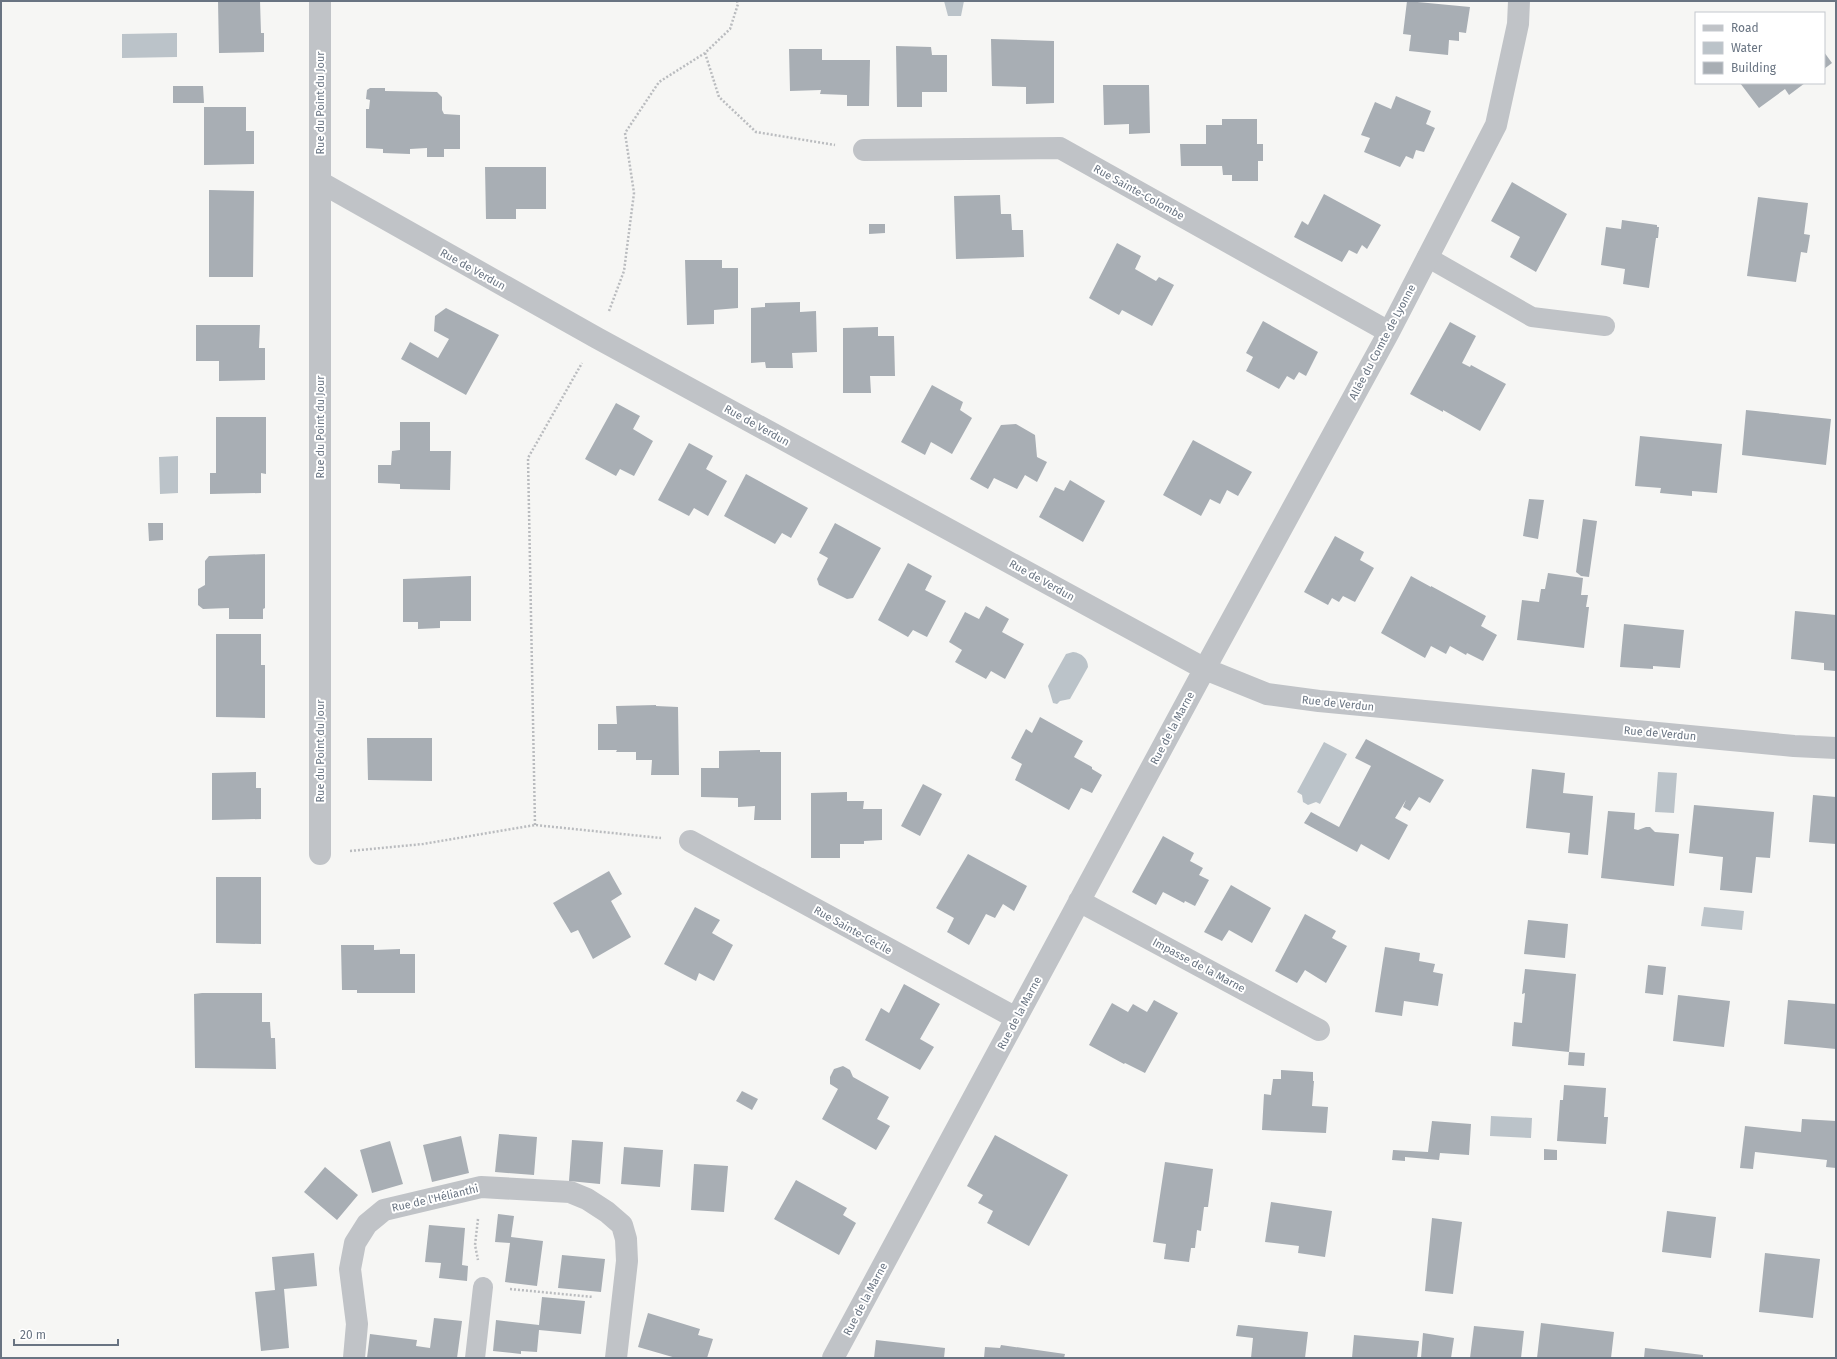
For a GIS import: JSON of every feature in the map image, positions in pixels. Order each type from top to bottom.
[{"type":"street","name":"Rue du Point du Jour","points":[[320,1],[320,854]]},
{"type":"street","name":"Allée du Comte de Lyonne","points":[[1205,669],[1389,332],[1496,125],[1518,24],[1519,1]]},
{"type":"street","name":"Rue Sainte-Colombe","points":[[864,150],[1060,148],[1389,332]]},
{"type":"street","name":"Rue de Verdun","points":[[320,182],[597,338],[1205,669],[1267,694],[1319,701],[1787,745],[1836,748]]},
{"type":"street","name":"Rue de la Marne","points":[[833,1358],[1205,669]]},
{"type":"street","name":"Rue Sainte-Cécile","points":[[690,841],[1016,1018]]},
{"type":"street","name":"Impasse de la Marne","points":[[1079,901],[1319,1030]]},
{"type":"street","name":"Rue de l'Hélianthi","points":[[354,1358],[357,1324],[350,1268],[355,1243],[367,1224],[384,1210],[480,1187],[570,1192],[587,1199],[607,1212],[622,1225],[626,1239],[627,1261],[616,1358]]},
{"type":"lane","points":[[1427,257],[1532,317],[1605,326]]},
{"type":"lane","points":[[475,1358],[483,1287]]},
{"type":"path","points":[[608,314],[624,271],[634,193],[625,133],[659,82],[705,53],[730,29],[738,4],[737,1]]},
{"type":"path","points":[[705,53],[719,97],[756,132],[864,150]]},
{"type":"path","points":[[535,825],[528,458],[585,359]]},
{"type":"path","points":[[320,854],[423,844],[535,825],[690,841]]},
{"type":"path","points":[[480,1187],[475,1245],[483,1287],[623,1300]]},
{"type":"water","points":[[944,1],[964,1],[961,16],[948,16]]},
{"type":"water","points":[[177,33],[177,57],[122,58],[122,34]]},
{"type":"water","points":[[178,456],[178,493],[160,494],[159,457]]},
{"type":"water","points":[[1073,652],[1084,657],[1087,661],[1088,667],[1070,699],[1060,701],[1057,704],[1053,703],[1048,686],[1066,654]]},
{"type":"water","points":[[1324,742],[1347,754],[1320,804],[1316,802],[1308,805],[1303,802],[1302,795],[1297,792]]},
{"type":"water","points":[[1658,772],[1677,773],[1674,813],[1655,812]]},
{"type":"water","points":[[1704,907],[1744,911],[1742,930],[1701,926]]},
{"type":"water","points":[[1491,1116],[1532,1118],[1531,1138],[1490,1136]]},
{"type":"building","points":[[218,1],[260,1],[261,33],[264,33],[264,52],[219,53]]},
{"type":"building","points":[[1407,1],[1470,7],[1466,33],[1459,32],[1459,41],[1449,40],[1448,55],[1409,51],[1411,35],[1403,34]]},
{"type":"building","points":[[991,39],[1054,41],[1054,103],[1026,104],[1026,87],[992,86]]},
{"type":"building","points":[[896,46],[931,47],[932,55],[947,55],[947,92],[922,92],[922,107],[897,107]]},
{"type":"building","points":[[789,49],[822,49],[822,60],[870,60],[869,106],[847,106],[847,95],[820,94],[821,90],[790,91]]},
{"type":"building","points":[[1825,53],[1832,63],[1825,68]]},
{"type":"building","points":[[1741,84],[1804,84],[1789,95],[1785,89],[1759,108]]},
{"type":"building","points":[[1103,85],[1149,85],[1150,133],[1129,134],[1129,124],[1104,125]]},
{"type":"building","points":[[173,86],[203,86],[204,103],[173,103]]},
{"type":"building","points":[[370,88],[385,88],[385,91],[437,92],[442,97],[442,110],[444,114],[460,115],[460,149],[444,149],[444,157],[427,157],[427,148],[410,149],[410,154],[383,153],[383,149],[366,148],[366,109],[369,109],[370,100],[366,99],[367,90]]},
{"type":"building","points":[[1396,96],[1431,111],[1426,124],[1435,128],[1424,152],[1416,150],[1413,159],[1406,156],[1400,167],[1364,152],[1370,138],[1361,135],[1375,102],[1391,109]]},
{"type":"building","points":[[204,107],[246,107],[246,131],[254,131],[254,164],[204,165]]},
{"type":"building","points":[[1222,119],[1257,119],[1257,144],[1263,144],[1263,161],[1258,161],[1258,181],[1232,181],[1232,175],[1223,175],[1222,166],[1181,166],[1180,144],[1206,144],[1206,125],[1222,125]]},
{"type":"building","points":[[485,167],[546,167],[546,209],[516,209],[516,219],[486,219]]},
{"type":"building","points":[[1512,182],[1567,214],[1536,272],[1510,257],[1520,237],[1491,221]]},
{"type":"building","points":[[209,190],[254,191],[253,277],[209,277]]},
{"type":"building","points":[[1324,194],[1381,225],[1367,249],[1362,245],[1357,254],[1349,250],[1342,262],[1294,237],[1302,221],[1308,225]]},
{"type":"building","points":[[1000,195],[1001,214],[1011,214],[1012,230],[1023,230],[1024,257],[956,259],[954,196]]},
{"type":"building","points":[[1758,197],[1808,203],[1804,234],[1810,235],[1807,253],[1801,252],[1796,282],[1747,276]]},
{"type":"building","points":[[1622,220],[1657,225],[1657,227],[1659,227],[1649,288],[1623,284],[1625,269],[1601,265],[1606,227],[1621,229]]},
{"type":"building","points":[[869,224],[885,224],[885,233],[869,234]]},
{"type":"building","points":[[1117,243],[1141,256],[1135,269],[1156,281],[1159,277],[1174,285],[1152,326],[1122,310],[1119,315],[1089,298]]},
{"type":"building","points":[[685,260],[722,260],[722,268],[738,268],[738,308],[714,310],[714,324],[687,325]]},
{"type":"building","points":[[800,302],[800,312],[816,311],[817,352],[792,353],[793,368],[766,368],[765,362],[751,363],[751,308],[765,307],[765,303]]},
{"type":"building","points":[[446,308],[499,335],[466,395],[401,359],[410,342],[438,358],[449,339],[434,331],[435,316]]},
{"type":"building","points":[[1263,321],[1318,352],[1306,376],[1299,372],[1294,380],[1287,376],[1279,389],[1246,371],[1253,357],[1246,353]]},
{"type":"building","points":[[1450,322],[1476,336],[1462,363],[1470,367],[1471,365],[1506,384],[1480,431],[1443,410],[1443,412],[1410,394]]},
{"type":"building","points":[[196,325],[260,325],[259,348],[265,348],[265,380],[219,381],[219,361],[196,361]]},
{"type":"building","points":[[878,327],[878,336],[894,336],[895,376],[870,376],[871,393],[843,393],[843,328]]},
{"type":"building","points":[[932,385],[963,402],[960,410],[972,418],[952,454],[931,442],[925,455],[901,442]]},
{"type":"building","points":[[616,403],[640,416],[633,429],[653,441],[634,476],[620,469],[616,476],[585,459]]},
{"type":"building","points":[[1746,410],[1831,419],[1826,465],[1742,455]]},
{"type":"building","points":[[216,417],[266,417],[266,474],[261,473],[261,493],[210,494],[210,473],[216,473]]},
{"type":"building","points":[[400,422],[430,422],[430,451],[451,451],[450,490],[400,489],[400,484],[378,483],[378,465],[391,465],[392,451],[400,450]]},
{"type":"building","points":[[1016,424],[1035,435],[1037,457],[1047,462],[1037,482],[1025,475],[1017,489],[994,478],[988,489],[970,479],[1001,425]]},
{"type":"building","points":[[1640,436],[1722,444],[1717,493],[1692,491],[1692,496],[1660,493],[1661,488],[1635,486]]},
{"type":"building","points":[[1193,440],[1252,472],[1238,496],[1227,490],[1220,504],[1210,499],[1201,516],[1163,495]]},
{"type":"building","points":[[689,443],[713,456],[706,469],[727,481],[708,516],[694,508],[689,516],[658,500]]},
{"type":"building","points":[[746,474],[808,508],[791,538],[782,533],[775,544],[724,516]]},
{"type":"building","points":[[1070,480],[1105,501],[1083,542],[1039,517],[1055,487],[1064,491]]},
{"type":"building","points":[[1529,499],[1544,500],[1538,539],[1523,536]]},
{"type":"building","points":[[1583,519],[1597,521],[1589,577],[1581,576],[1576,572]]},
{"type":"building","points":[[148,523],[163,523],[163,540],[149,541]]},
{"type":"building","points":[[835,523],[881,548],[853,598],[847,599],[819,585],[817,579],[828,558],[819,553]]},
{"type":"building","points":[[1335,536],[1364,552],[1360,560],[1374,568],[1355,602],[1343,596],[1339,602],[1332,598],[1328,605],[1304,592]]},
{"type":"building","points":[[265,554],[265,608],[263,609],[263,619],[229,619],[229,608],[203,609],[198,605],[198,589],[205,585],[205,561],[209,556]]},
{"type":"building","points":[[908,563],[932,576],[925,590],[946,601],[927,637],[913,630],[908,637],[878,620]]},
{"type":"building","points":[[1548,573],[1583,578],[1581,595],[1588,595],[1586,607],[1589,607],[1584,648],[1517,640],[1522,600],[1539,602],[1541,589],[1545,589]]},
{"type":"building","points":[[471,576],[471,621],[440,621],[440,628],[418,629],[418,622],[403,622],[403,579]]},
{"type":"building","points":[[1411,576],[1486,616],[1481,626],[1497,635],[1483,661],[1467,653],[1466,655],[1450,646],[1446,654],[1431,646],[1425,658],[1381,633]]},
{"type":"building","points":[[986,606],[1009,619],[1002,632],[1024,644],[1005,679],[991,671],[986,679],[955,662],[962,650],[949,642],[965,612],[979,619]]},
{"type":"building","points":[[1795,611],[1836,615],[1836,671],[1824,670],[1824,663],[1791,659]]},
{"type":"building","points":[[1624,624],[1684,630],[1680,668],[1653,666],[1653,669],[1620,667]]},
{"type":"building","points":[[216,634],[261,634],[261,665],[265,665],[265,718],[216,717]]},
{"type":"building","points":[[656,705],[678,707],[679,775],[651,775],[652,760],[636,760],[636,752],[598,750],[598,724],[617,724],[616,706]]},
{"type":"building","points":[[1040,717],[1083,741],[1074,757],[1092,767],[1092,769],[1102,775],[1092,793],[1081,788],[1069,810],[1015,780],[1022,764],[1011,758],[1026,729],[1032,733]]},
{"type":"building","points":[[367,738],[432,738],[432,781],[368,780]]},
{"type":"building","points":[[1366,739],[1444,780],[1430,803],[1419,797],[1410,811],[1403,807],[1406,800],[1395,818],[1408,825],[1389,860],[1361,844],[1357,852],[1304,823],[1311,812],[1339,827],[1371,766],[1355,758]]},
{"type":"building","points":[[760,750],[760,752],[781,752],[781,820],[754,820],[755,806],[738,807],[738,798],[701,797],[701,768],[719,768],[719,751]]},
{"type":"building","points":[[1532,769],[1565,773],[1563,793],[1593,796],[1588,855],[1568,853],[1570,833],[1526,828]]},
{"type":"building","points":[[256,772],[256,788],[261,788],[261,819],[212,820],[212,773]]},
{"type":"building","points":[[923,784],[942,794],[920,836],[901,826]]},
{"type":"building","points":[[847,792],[847,801],[864,801],[863,809],[882,809],[882,840],[864,841],[864,844],[840,844],[840,858],[811,858],[811,793]]},
{"type":"building","points":[[1813,795],[1836,797],[1836,844],[1809,842]]},
{"type":"building","points":[[1694,805],[1774,812],[1770,858],[1756,857],[1752,893],[1720,890],[1723,857],[1689,853]]},
{"type":"building","points":[[1608,811],[1635,813],[1634,829],[1638,830],[1650,827],[1655,832],[1679,834],[1674,886],[1601,878]]},
{"type":"building","points":[[1163,836],[1194,853],[1190,861],[1203,868],[1199,875],[1209,880],[1195,906],[1185,901],[1184,903],[1163,892],[1156,905],[1132,892]]},
{"type":"building","points":[[968,854],[1027,886],[1014,911],[1003,904],[995,918],[986,914],[969,945],[947,932],[954,918],[936,908]]},
{"type":"building","points":[[609,871],[622,894],[611,901],[631,937],[593,959],[578,930],[571,933],[553,903]]},
{"type":"building","points":[[216,877],[261,877],[261,944],[216,943]]},
{"type":"building","points":[[1231,885],[1271,908],[1252,943],[1229,930],[1222,941],[1204,932]]},
{"type":"building","points":[[695,907],[720,920],[712,933],[733,945],[714,981],[699,973],[696,981],[664,964]]},
{"type":"building","points":[[1305,914],[1336,931],[1332,938],[1347,946],[1326,983],[1305,970],[1297,983],[1275,971]]},
{"type":"building","points":[[1528,920],[1568,924],[1565,958],[1524,954]]},
{"type":"building","points":[[341,945],[374,945],[374,950],[400,949],[400,954],[415,954],[415,993],[357,993],[357,990],[342,990]]},
{"type":"building","points":[[1385,947],[1420,953],[1419,961],[1435,964],[1433,972],[1443,974],[1438,1006],[1404,1001],[1402,1016],[1375,1012]]},
{"type":"building","points":[[1648,965],[1666,967],[1663,995],[1645,993]]},
{"type":"building","points":[[1525,969],[1576,974],[1569,1052],[1512,1046],[1514,1022],[1522,1023],[1525,993],[1522,994]]},
{"type":"building","points":[[904,984],[940,1004],[920,1039],[934,1047],[920,1070],[865,1040],[881,1008],[889,1013]]},
{"type":"building","points":[[262,993],[262,1022],[270,1022],[271,1038],[275,1038],[276,1069],[195,1068],[194,994]]},
{"type":"building","points":[[1678,995],[1730,1001],[1724,1047],[1673,1041]]},
{"type":"building","points":[[1154,1000],[1178,1013],[1145,1073],[1125,1063],[1124,1064],[1089,1045],[1112,1003],[1128,1012],[1133,1004],[1147,1012]]},
{"type":"building","points":[[1788,1000],[1836,1004],[1836,1049],[1784,1044]]},
{"type":"building","points":[[1569,1052],[1585,1053],[1584,1066],[1568,1065]]},
{"type":"building","points":[[843,1066],[850,1070],[853,1077],[889,1097],[877,1119],[890,1126],[876,1150],[822,1119],[838,1089],[830,1084],[830,1077],[834,1069]]},
{"type":"building","points":[[1281,1070],[1313,1072],[1314,1081],[1312,1106],[1328,1107],[1326,1133],[1262,1130],[1264,1094],[1271,1095],[1273,1079],[1281,1079]]},
{"type":"building","points":[[1564,1085],[1606,1088],[1604,1117],[1608,1117],[1606,1144],[1557,1141],[1560,1100],[1563,1100]]},
{"type":"building","points":[[742,1091],[758,1099],[752,1110],[736,1101]]},
{"type":"building","points":[[1802,1119],[1836,1121],[1836,1168],[1826,1167],[1827,1160],[1755,1152],[1753,1169],[1740,1168],[1745,1126],[1801,1132]]},
{"type":"building","points":[[1432,1121],[1471,1124],[1469,1155],[1440,1153],[1439,1160],[1405,1157],[1405,1161],[1392,1160],[1393,1150],[1428,1152]]},
{"type":"building","points":[[499,1134],[537,1137],[534,1175],[495,1172]]},
{"type":"building","points":[[995,1135],[1068,1175],[1029,1246],[987,1223],[993,1211],[978,1203],[983,1195],[967,1186]]},
{"type":"building","points":[[461,1136],[469,1173],[432,1182],[423,1145]]},
{"type":"building","points":[[572,1140],[603,1142],[600,1184],[569,1181]]},
{"type":"building","points":[[390,1141],[403,1184],[372,1193],[360,1150]]},
{"type":"building","points":[[624,1147],[663,1150],[660,1187],[621,1184]]},
{"type":"building","points":[[1544,1149],[1557,1150],[1557,1160],[1544,1160]]},
{"type":"building","points":[[1165,1162],[1213,1169],[1208,1207],[1204,1207],[1201,1231],[1197,1230],[1195,1248],[1191,1248],[1189,1262],[1164,1259],[1166,1244],[1153,1242]]},
{"type":"building","points":[[694,1164],[728,1166],[724,1212],[691,1210]]},
{"type":"building","points":[[325,1167],[358,1195],[337,1220],[304,1192]]},
{"type":"building","points":[[796,1180],[847,1208],[843,1215],[856,1223],[839,1255],[774,1219]]},
{"type":"building","points":[[1271,1202],[1332,1211],[1325,1257],[1298,1253],[1299,1246],[1265,1242]]},
{"type":"building","points":[[1667,1211],[1716,1217],[1711,1258],[1662,1252]]},
{"type":"building","points":[[498,1214],[514,1216],[511,1237],[543,1241],[537,1286],[505,1282],[510,1243],[495,1242]]},
{"type":"building","points":[[1432,1218],[1462,1222],[1453,1294],[1425,1291]]},
{"type":"building","points":[[429,1225],[465,1228],[462,1265],[468,1266],[467,1281],[439,1278],[441,1263],[425,1262]]},
{"type":"building","points":[[314,1253],[317,1286],[284,1289],[289,1348],[261,1351],[255,1292],[275,1290],[272,1257]]},
{"type":"building","points":[[1765,1253],[1820,1259],[1813,1318],[1759,1312]]},
{"type":"building","points":[[562,1255],[605,1259],[601,1292],[558,1288]]},
{"type":"building","points":[[542,1297],[585,1301],[581,1334],[539,1330],[537,1352],[521,1351],[521,1354],[493,1351],[496,1320],[539,1325]]},
{"type":"building","points":[[648,1313],[700,1329],[698,1335],[713,1339],[707,1358],[676,1358],[638,1347]]},
{"type":"building","points":[[434,1318],[462,1321],[457,1358],[367,1358],[370,1334],[417,1340],[416,1346],[430,1348]]},
{"type":"building","points":[[1541,1323],[1614,1332],[1611,1358],[1537,1358]]},
{"type":"building","points":[[1238,1325],[1308,1332],[1305,1358],[1251,1358],[1253,1338],[1236,1336]]},
{"type":"building","points":[[1474,1326],[1524,1331],[1521,1358],[1470,1358]]},
{"type":"building","points":[[1423,1333],[1454,1338],[1451,1358],[1421,1358]]},
{"type":"building","points":[[1354,1335],[1419,1341],[1417,1358],[1352,1358]]},
{"type":"building","points":[[876,1340],[945,1348],[944,1358],[874,1358]]},
{"type":"building","points":[[1001,1345],[1065,1354],[1064,1358],[984,1358],[985,1347],[1000,1348]]},
{"type":"building","points":[[1645,1348],[1703,1355],[1703,1358],[1644,1358]]}]
